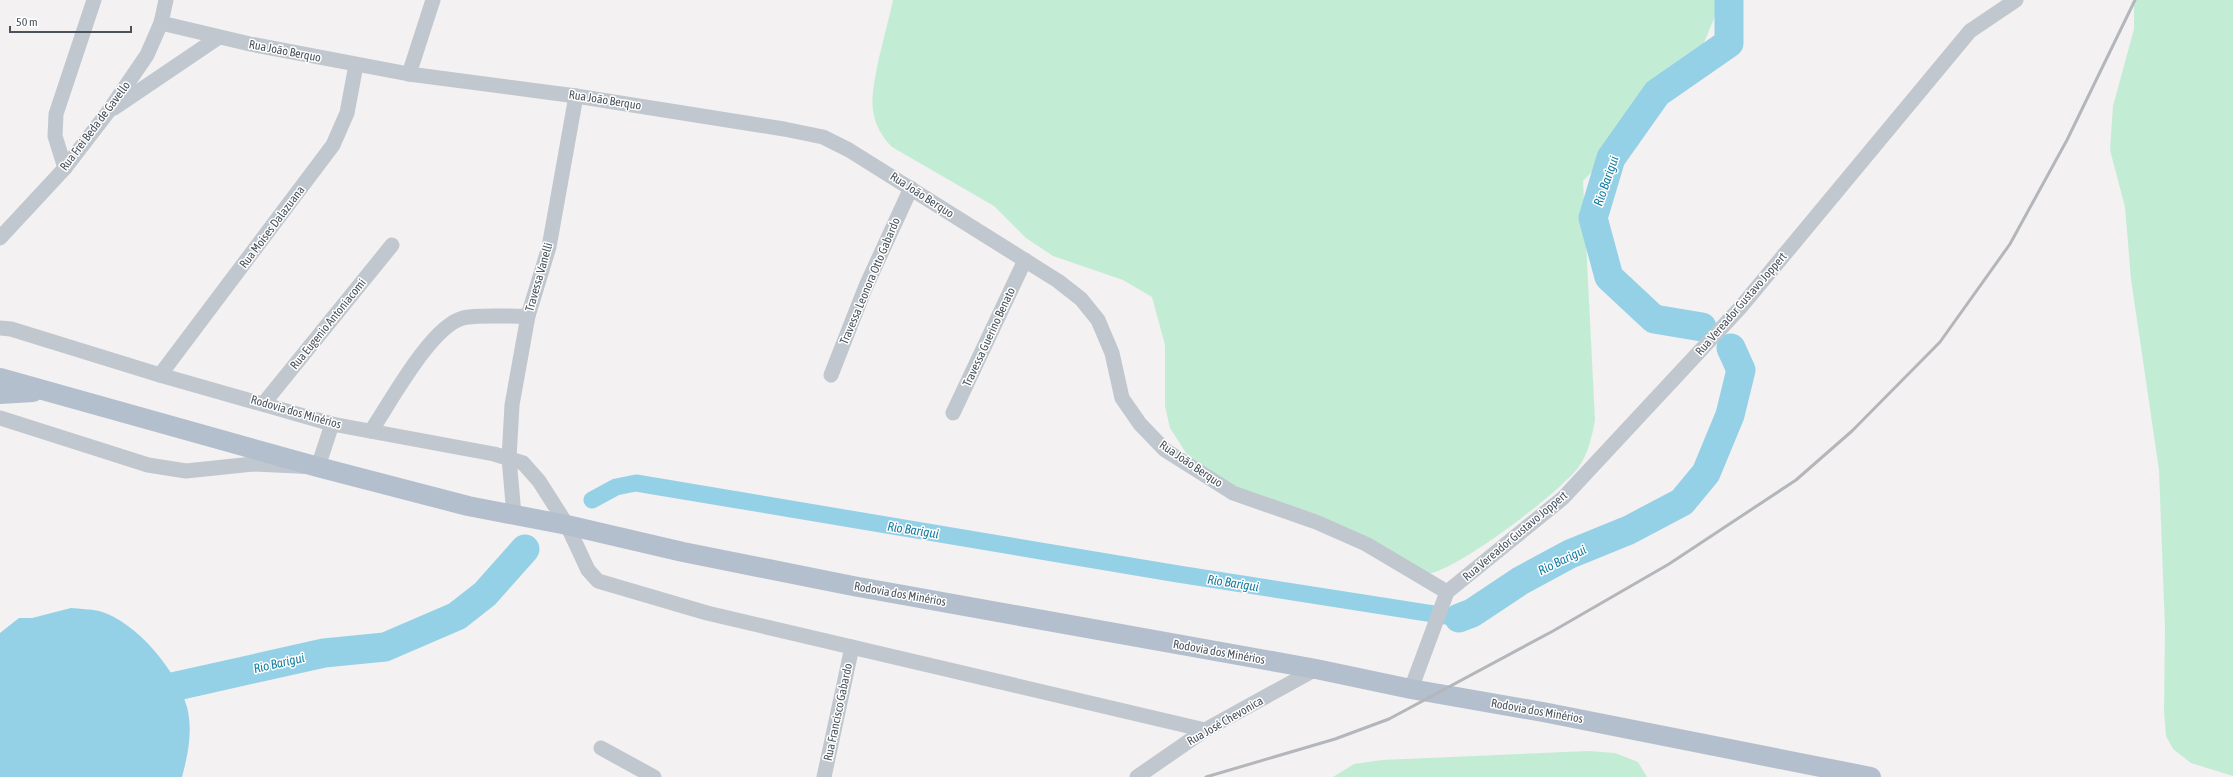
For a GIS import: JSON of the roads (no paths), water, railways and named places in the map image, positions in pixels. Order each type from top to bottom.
[{"type":"main road","name":"Rodovia dos Minérios","points":[[0,378],[207,434],[318,467],[468,506],[567,524],[683,552],[853,586],[1316,669],[1411,689],[1543,712],[1871,777]]},
{"type":"main road","points":[[0,394],[47,391]]},
{"type":"street","points":[[65,168],[55,136],[56,114],[94,0]]},
{"type":"street","name":"Rua Frei Beda de Gavello","points":[[0,238],[65,168],[108,112],[147,55],[161,23],[166,0]]},
{"type":"street","points":[[409,74],[434,0]]},
{"type":"street","name":"Rua Vereador Gustavo Joppert","points":[[1447,592],[1563,498],[1740,308],[1970,31],[2016,0]]},
{"type":"street","name":"Rua João Berquo","points":[[161,23],[219,37],[356,65],[409,74],[576,96],[784,129],[823,137],[850,150],[911,188],[1058,281],[1081,299],[1098,320],[1112,353],[1122,398],[1140,424],[1165,450],[1233,493],[1316,522],[1366,544],[1447,592]]},
{"type":"street","points":[[108,112],[219,37]]},
{"type":"street","name":"Rua Moises Dalazuana","points":[[160,375],[333,145],[347,113],[356,65]]},
{"type":"street","name":"Travessa Vanelli","points":[[514,515],[509,458],[512,405],[528,316],[549,247],[576,96]]},
{"type":"street","name":"Travessa Leonora Otto Gabardo","points":[[831,375],[866,286],[911,188]]},
{"type":"street","name":"Rua Eugenio Antoniacomi","points":[[264,403],[392,245]]},
{"type":"street","name":"Travessa Guerino Benato","points":[[953,413],[1025,260]]},
{"type":"street","points":[[371,431],[424,350],[444,329],[463,318],[528,316]]},
{"type":"street","name":"Rodovia dos Minérios","points":[[0,328],[10,329],[160,375],[264,403],[332,424],[509,458],[523,463],[539,481],[567,524]]},
{"type":"street","points":[[0,418],[148,465],[186,471],[253,464],[318,467],[332,424]]},
{"type":"street","points":[[567,524],[588,570],[598,581],[707,613],[1205,730]]},
{"type":"street","points":[[1411,689],[1447,592]]},
{"type":"street","name":"Rua Francisco Gabardo","points":[[824,777],[852,647]]},
{"type":"street","name":"Rua José Chevonica","points":[[1137,777],[1205,730],[1316,669]]},
{"type":"street","points":[[601,748],[654,777]]},
{"type":"water","points":[[71,608],[99,611],[127,625],[153,649],[165,663],[182,693],[189,716],[190,733],[188,751],[182,777],[0,777],[0,633],[19,618],[32,618]]},
{"type":"waterway","name":"Rio Barigui","points":[[1702,327],[1654,319],[1609,277],[1593,218],[1611,158],[1657,93],[1729,43],[1729,0]]},
{"type":"waterway","name":"Rio Barigui","points":[[1459,618],[1472,613],[1520,581],[1570,554],[1629,530],[1682,502],[1706,473],[1730,415],[1741,370],[1731,348]]},
{"type":"waterway","name":"Rio Barigui","points":[[592,500],[616,487],[636,483],[1178,574],[1459,618]]},
{"type":"waterway","name":"Rio Barigui","points":[[141,700],[159,690],[324,653],[385,647],[457,616],[485,594],[525,549]]},
{"type":"railway","points":[[1206,777],[1335,739],[1389,719],[1553,631],[1669,564],[1796,480],[1852,431],[1940,342],[2010,244],[2067,140],[2135,0]]}]
